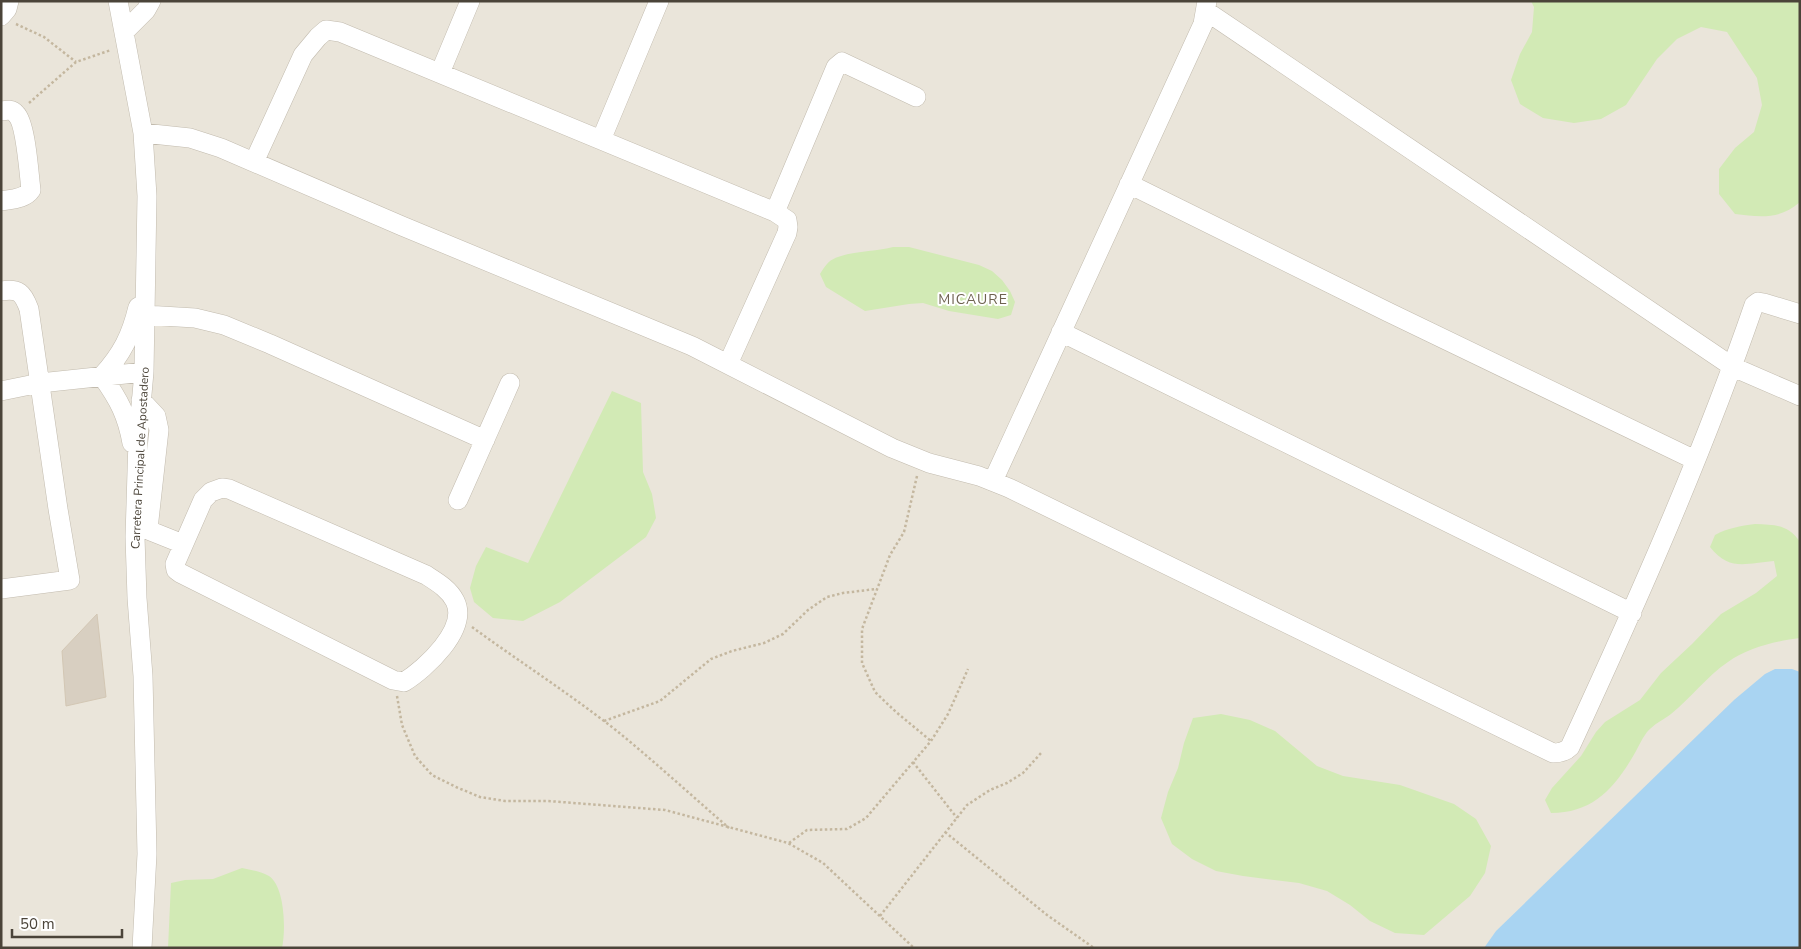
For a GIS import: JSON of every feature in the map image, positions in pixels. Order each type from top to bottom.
[{"type":"street","points":[[6,18],[9,1]]},
{"type":"street","name":"Carretera Principal de Apostadero","points":[[118,1],[143,132],[148,196],[144,372],[137,467],[141,527],[137,598],[143,676],[148,854],[142,948]]},
{"type":"street","points":[[125,39],[151,1]]},
{"type":"street","points":[[440,73],[470,1]]},
{"type":"street","points":[[601,140],[659,1]]},
{"type":"street","points":[[993,481],[1203,24],[1207,6],[1732,367],[1800,396]]},
{"type":"street","points":[[254,162],[303,55],[326,30],[340,32],[775,212],[787,220],[787,233],[728,364]]},
{"type":"street","points":[[775,212],[836,67],[839,64],[842,62],[916,97]]},
{"type":"street","points":[[1,200],[22,197],[28,195],[31,190],[22,126],[9,113]]},
{"type":"street","points":[[143,132],[190,138],[221,148],[402,226],[692,346],[892,448],[921,460],[993,481],[1027,496],[1553,753],[1566,751],[1570,747],[1632,613],[1732,367],[1754,306],[1758,302],[1764,303],[1800,314]]},
{"type":"street","points":[[1129,184],[1388,312],[1695,460]]},
{"type":"street","points":[[102,376],[113,364],[132,332],[146,278]]},
{"type":"street","points":[[1,291],[12,289],[20,292],[26,298],[30,309],[58,509],[70,580],[1,589]]},
{"type":"street","points":[[145,315],[196,318],[224,326],[270,344],[485,440]]},
{"type":"street","points":[[1061,332],[1632,613]]},
{"type":"street","points":[[1,391],[40,383],[144,372]]},
{"type":"street","points":[[102,376],[125,414],[137,467]]},
{"type":"street","points":[[458,500],[510,383]]},
{"type":"street","points":[[141,400],[156,416],[159,430],[141,527],[183,544]]},
{"type":"street","points":[[222,488],[229,489],[433,579],[440,583],[456,603],[457,616],[450,637],[435,658],[419,673],[404,682],[393,680],[180,573],[176,570],[175,564],[183,544],[203,500],[211,492],[222,488]]},
{"type":"path","points":[[6,18],[44,37],[76,62]]},
{"type":"path","points":[[9,113],[76,62],[125,39]]},
{"type":"path","points":[[921,460],[904,532],[890,555],[862,628],[862,663],[875,692],[931,741]]},
{"type":"path","points":[[604,721],[660,701],[711,659],[732,651],[764,643],[783,634],[808,610],[827,597],[876,589]]},
{"type":"path","points":[[457,616],[604,721],[730,829]]},
{"type":"path","points":[[788,843],[807,830],[847,829],[866,818],[931,741],[948,714],[968,669]]},
{"type":"path","points":[[393,680],[402,725],[415,756],[432,775],[480,797],[505,801],[548,800],[665,810],[730,829],[788,843],[823,863],[914,948]]},
{"type":"path","points":[[880,916],[967,805],[990,790],[1008,783],[1022,773],[1042,752]]},
{"type":"path","points":[[913,762],[957,818]]},
{"type":"path","points":[[945,832],[1047,915],[1094,948]]},
{"type":"shaded area","points":[[1,1],[1800,1],[1800,948],[1,948]]},
{"type":"green space","points":[[1531,1],[1800,1],[1800,202],[1785,212],[1769,216],[1744,215],[1735,214],[1719,194],[1719,169],[1735,148],[1754,132],[1762,105],[1757,78],[1727,32],[1701,27],[1677,39],[1657,59],[1626,105],[1601,119],[1574,123],[1543,118],[1520,104],[1511,80],[1520,54],[1532,32],[1534,7]]},
{"type":"green space","points":[[893,247],[909,247],[979,265],[992,271],[1002,280],[1015,302],[1011,315],[998,319],[949,311],[923,303],[865,311],[826,287],[820,274],[832,260],[848,254]]},
{"type":"green space","points":[[612,391],[641,403],[643,472],[652,494],[656,518],[646,537],[560,602],[523,621],[493,618],[474,602],[470,588],[476,566],[486,547],[528,563]]},
{"type":"green space","points":[[1755,524],[1775,525],[1786,529],[1800,542],[1800,638],[1762,646],[1728,662],[1678,708],[1647,732],[1617,781],[1599,798],[1578,809],[1551,813],[1545,800],[1552,788],[1581,756],[1596,732],[1605,722],[1640,700],[1661,673],[1721,614],[1756,593],[1777,576],[1774,561],[1747,564],[1732,563],[1717,555],[1710,547],[1715,535],[1734,528]]},
{"type":"green space","points":[[1221,714],[1250,720],[1275,731],[1317,766],[1343,776],[1400,785],[1454,804],[1476,819],[1491,846],[1485,873],[1470,896],[1424,935],[1395,933],[1370,921],[1350,905],[1327,891],[1299,883],[1216,871],[1192,859],[1172,844],[1161,818],[1193,718]]},
{"type":"green space","points":[[242,868],[269,876],[278,889],[284,920],[282,948],[168,948],[171,883],[185,880],[213,879]]},
{"type":"water","points":[[1775,669],[1792,669],[1800,672],[1800,948],[1484,948],[1496,931],[1734,700],[1765,674]]},
{"type":"building","points":[[97,614],[106,697],[66,706],[62,651]]},
{"type":"district","name":"MICAURE","points":[[973,299]]}]
